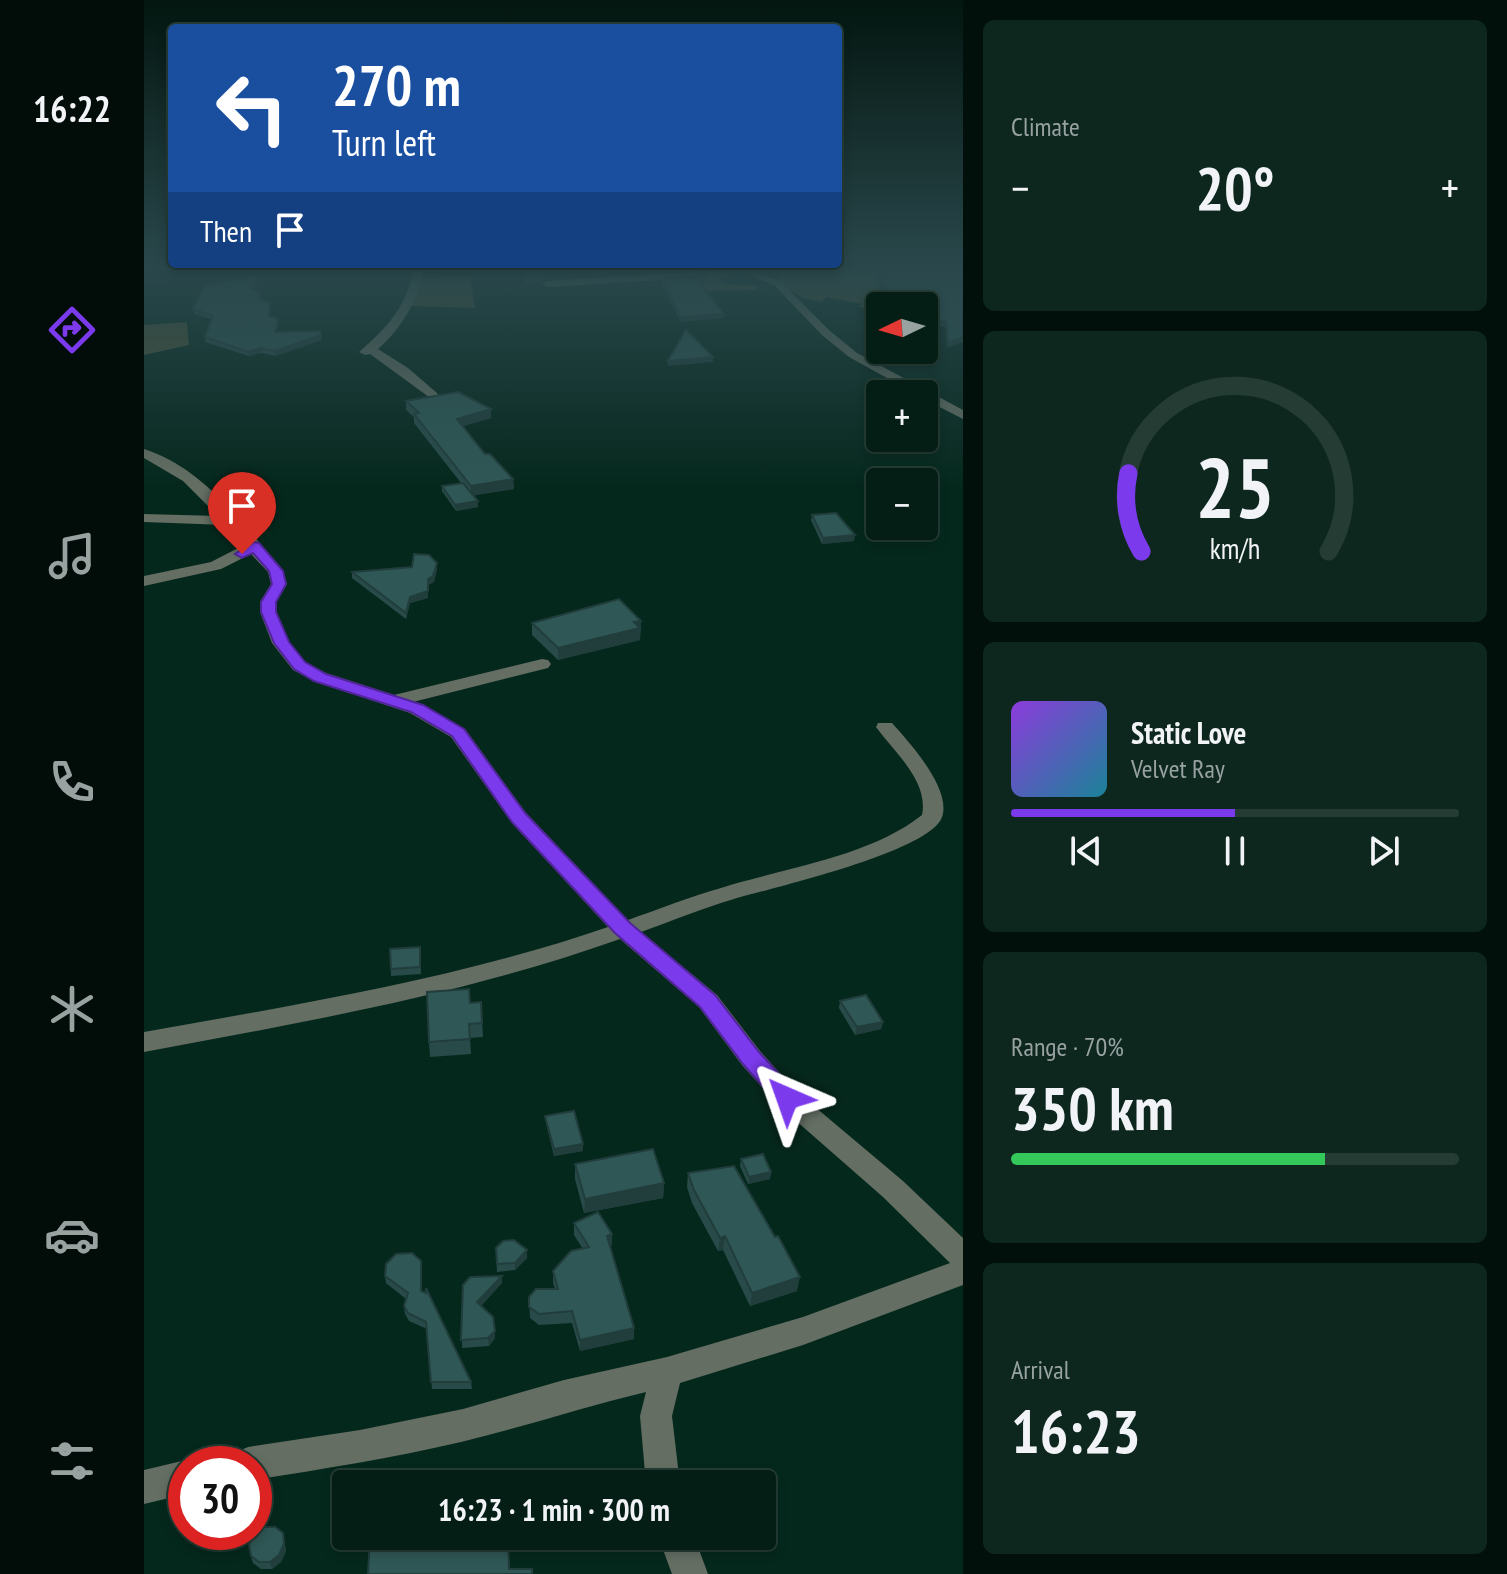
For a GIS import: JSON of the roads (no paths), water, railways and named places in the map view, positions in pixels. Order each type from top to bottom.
[{"type":"street","points":[[381,341],[368,350],[404,370],[433,396]]},
{"type":"street","points":[[836,341],[853,355],[963,415]]},
{"type":"street","points":[[946,405],[963,402]]},
{"type":"street","points":[[144,453],[188,478],[233,521],[275,571],[279,579],[268,602],[268,612],[281,643],[299,666],[320,677],[417,709],[458,733],[519,818],[622,928],[708,1001],[751,1058],[787,1098],[893,1189],[963,1257]]},
{"type":"street","points":[[144,518],[233,521]]},
{"type":"street","points":[[144,581],[259,553]]},
{"type":"street","points":[[393,701],[542,664]]},
{"type":"street","points":[[144,1042],[383,998],[577,946],[715,897],[810,873],[925,826],[932,818],[934,807],[928,787],[910,755],[885,727]]},
{"type":"street","points":[[272,1460],[360,1447],[463,1425],[564,1396],[667,1372],[803,1331],[963,1272]]},
{"type":"street","points":[[662,1470],[656,1416],[667,1372]]},
{"type":"street","points":[[144,1487],[168,1481]]},
{"type":"street","points":[[681,1550],[690,1574]]}]
